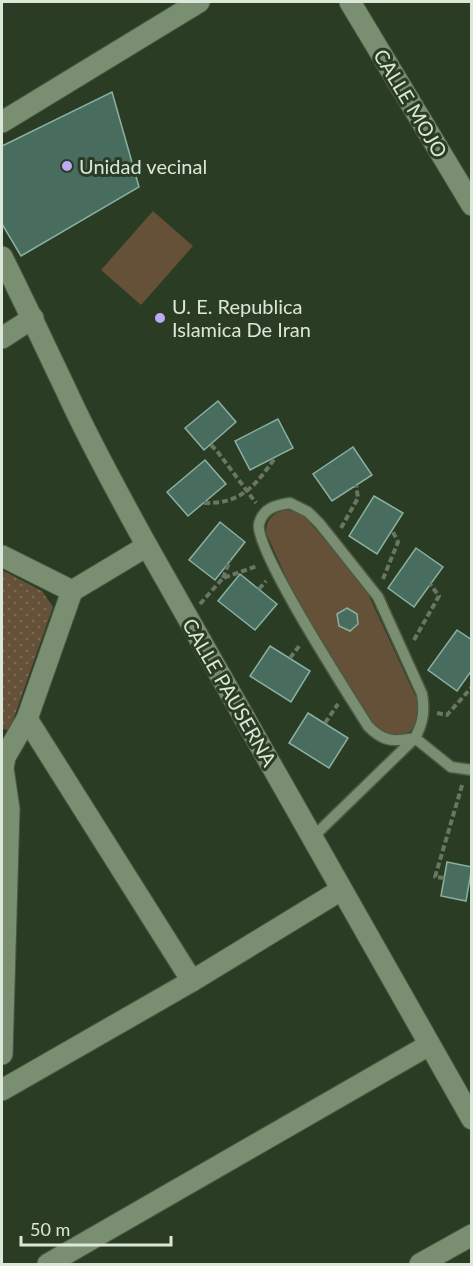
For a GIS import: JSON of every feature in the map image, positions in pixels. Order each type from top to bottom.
[{"type":"street","points":[[2,122],[199,2]]},
{"type":"street","name":"CALLE MOJO","points":[[350,2],[471,205]]},
{"type":"street","name":"CALLE PAUSERNA","points":[[2,257],[91,441],[147,546],[471,1119]]},
{"type":"street","points":[[2,338],[33,318]]},
{"type":"street","points":[[2,1054],[9,809],[3,768],[4,754],[27,719],[72,591],[147,546]]},
{"type":"street","points":[[2,556],[72,591]]},
{"type":"street","points":[[27,719],[192,981]]},
{"type":"street","points":[[2,1090],[192,981],[341,890]]},
{"type":"street","points":[[48,1264],[429,1045]]},
{"type":"street","points":[[420,1264],[471,1235]]},
{"type":"lane","points":[[313,837],[415,738],[425,709],[422,694],[376,594],[308,512],[290,503],[274,506],[264,513],[259,526],[260,539],[290,598],[368,726],[378,736],[392,740],[415,738],[451,767],[469,770]]},
{"type":"path","points":[[210,445],[264,513]]},
{"type":"path","points":[[204,503],[222,503],[246,492],[258,482],[275,458]]},
{"type":"path","points":[[333,541],[358,498],[356,485]]},
{"type":"path","points":[[376,594],[398,542],[392,530]]},
{"type":"path","points":[[186,616],[201,604],[223,578],[230,560]]},
{"type":"path","points":[[223,578],[271,561]]},
{"type":"path","points":[[405,656],[439,596],[430,584]]},
{"type":"path","points":[[425,709],[447,715],[471,687]]},
{"type":"path","points":[[325,723],[347,692]]},
{"type":"path","points":[[444,878],[435,877],[469,770]]},
{"type":"shaded area","points":[[153,211],[193,246],[141,305],[101,270]]},
{"type":"shaded area","points":[[287,510],[295,511],[305,517],[364,585],[419,704],[419,715],[415,725],[403,736],[392,737],[378,733],[303,614],[266,533],[271,517]]},
{"type":"shaded area","points":[[2,570],[42,591],[53,607],[8,730],[2,729]]},
{"type":"building","name":"Unidad vecinal","points":[[112,92],[139,187],[21,256],[2,224],[2,146]]},
{"type":"building","points":[[218,401],[236,422],[204,450],[185,428]]},
{"type":"building","points":[[278,419],[293,448],[250,470],[235,441]]},
{"type":"building","points":[[353,447],[372,475],[332,501],[313,474]]},
{"type":"building","points":[[205,460],[226,484],[188,516],[167,492]]},
{"type":"building","points":[[374,496],[403,513],[377,554],[349,536]]},
{"type":"building","points":[[220,522],[245,542],[215,580],[189,560]]},
{"type":"building","points":[[416,548],[443,567],[414,607],[388,588]]},
{"type":"building","points":[[240,574],[277,604],[255,630],[218,601]]},
{"type":"building","points":[[347,608],[357,614],[358,624],[350,631],[339,626],[337,614]]},
{"type":"building","points":[[457,630],[472,640],[472,670],[457,691],[428,670]]},
{"type":"building","points":[[270,646],[310,671],[291,702],[250,676]]},
{"type":"building","points":[[308,713],[348,738],[329,768],[289,743]]},
{"type":"building","points":[[447,862],[472,867],[466,901],[441,896]]},
{"type":"place","name":"Unidad vecinal","points":[[67,166]]},
{"type":"place","name":"U. E. Republica Islamica De Iran","points":[[160,318]]}]
